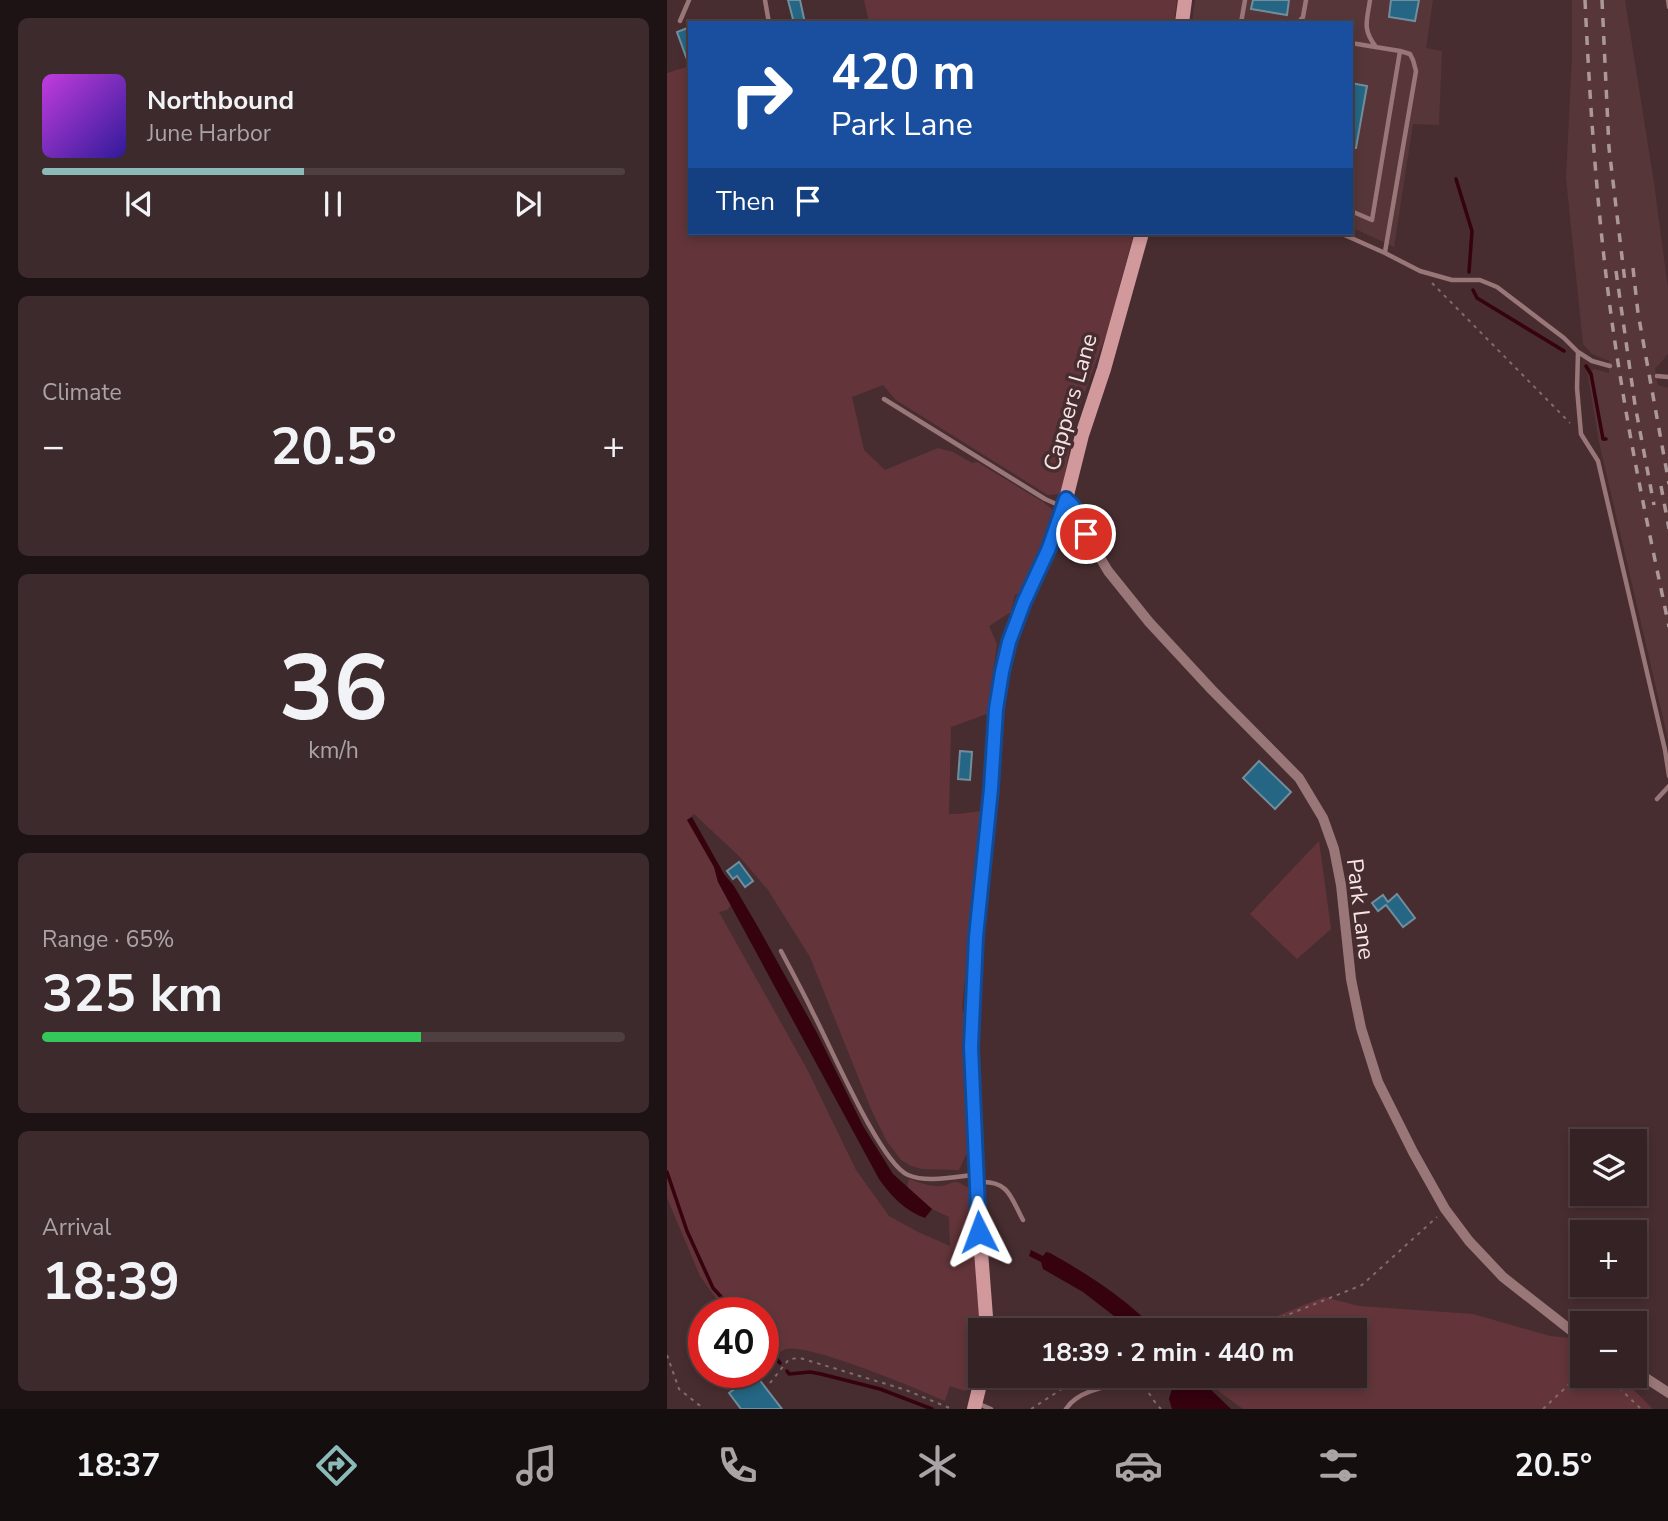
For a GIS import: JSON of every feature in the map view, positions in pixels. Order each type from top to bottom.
[{"type":"street","points":[[1182,21],[1185,0]]},
{"type":"street","name":"Cappers Lane","points":[[986,1318],[976,1178],[971,1047],[976,937],[996,709],[1009,642],[1065,503],[1082,435],[1104,369],[1141,235]]},
{"type":"street","name":"Park Lane","points":[[1065,503],[1073,506],[1108,571],[1149,622],[1299,778],[1323,818],[1334,849],[1341,885],[1351,979],[1361,1028],[1378,1082],[1445,1209],[1469,1241],[1503,1277],[1570,1330]]},
{"type":"street","points":[[1647,1379],[1668,1393]]},
{"type":"street","points":[[975,1406],[979,1388]]},
{"type":"lane","points":[[680,21],[689,0]]},
{"type":"lane","points":[[765,0],[769,21]]},
{"type":"lane","points":[[1241,21],[1245,0]]},
{"type":"lane","points":[[1300,21],[1306,0]]},
{"type":"lane","points":[[1370,0],[1366,30],[1376,47]]},
{"type":"lane","points":[[1668,0],[1668,7]]},
{"type":"lane","points":[[1353,43],[1410,54],[1416,71],[1385,253]]},
{"type":"lane","points":[[1353,212],[1372,220],[1400,51]]},
{"type":"lane","points":[[1344,235],[1420,271],[1452,280],[1480,280],[1497,287],[1564,338],[1578,352],[1592,361],[1610,366]]},
{"type":"lane","points":[[1578,352],[1577,388],[1581,434],[1598,461],[1665,750],[1668,776]]},
{"type":"lane","points":[[1657,376],[1668,377]]},
{"type":"lane","points":[[883,399],[1045,499],[1065,503]]},
{"type":"lane","points":[[1657,799],[1668,786]]},
{"type":"lane","points":[[781,951],[865,1118],[889,1157],[907,1174],[923,1178],[976,1178],[1001,1185],[1023,1220]]},
{"type":"lane","points":[[1066,1409],[1070,1402],[1089,1392],[1105,1388]]},
{"type":"lane","points":[[975,1406],[991,1409]]},
{"type":"path","points":[[1420,271],[1581,434]]},
{"type":"path","points":[[1280,1318],[1362,1285],[1445,1209]]},
{"type":"path","points":[[667,1355],[679,1389],[704,1409]]},
{"type":"path","points":[[779,1372],[789,1359],[799,1358],[906,1390],[952,1409]]},
{"type":"path","points":[[1543,1409],[1570,1383]]},
{"type":"path","points":[[1031,1409],[1063,1388]]},
{"type":"path","points":[[1146,1388],[1161,1409]]},
{"type":"path","points":[[1619,1388],[1641,1409]]},
{"type":"shaded area","points":[[864,0],[1177,0],[1174,21],[869,21]]},
{"type":"shaded area","points":[[1195,0],[1433,0],[1426,48],[1442,51],[1439,125],[1413,124],[1394,247],[1353,228],[1353,21],[1192,21]]},
{"type":"shaded area","points":[[1572,0],[1625,0],[1669,296],[1668,354],[1655,369],[1658,385],[1669,388],[1668,739],[1599,442],[1588,376],[1594,369],[1609,373],[1609,361],[1592,354],[1583,344],[1566,178]]},
{"type":"shaded area","points":[[688,67],[688,235],[1133,235],[1107,332],[1076,416],[1061,494],[1048,495],[896,400],[883,385],[852,397],[864,450],[885,470],[938,448],[953,452],[972,463],[977,462],[1053,510],[1039,555],[1021,593],[1015,595],[1011,612],[989,626],[997,644],[987,714],[951,727],[949,814],[981,811],[962,1009],[967,1020],[967,1153],[959,1170],[922,1169],[901,1160],[886,1140],[871,1109],[810,957],[768,890],[739,856],[694,814],[687,820],[714,867],[718,882],[731,905],[727,910],[719,912],[808,1071],[856,1170],[889,1216],[950,1246],[949,1217],[932,1209],[907,1188],[909,1179],[936,1186],[956,1182],[969,1188],[979,1318],[968,1318],[970,1388],[965,1391],[950,1386],[945,1401],[864,1368],[817,1353],[798,1349],[786,1349],[779,1352],[779,1297],[715,1297],[700,1276],[667,1198],[667,73]]},
{"type":"shaded area","points":[[692,817],[817,1033],[863,1126],[893,1174],[932,1209],[925,1218],[899,1202],[879,1179],[718,882],[714,867],[687,820]]},
{"type":"shaded area","points":[[1319,841],[1331,929],[1297,959],[1250,914]]},
{"type":"shaded area","points":[[1031,1250],[1043,1256],[1046,1252],[1050,1253],[1119,1297],[1143,1318],[1117,1318],[1083,1292],[1043,1269],[1041,1262],[1029,1256]]},
{"type":"shaded area","points":[[1324,1297],[1359,1306],[1473,1314],[1550,1336],[1570,1338],[1570,1388],[1632,1388],[1653,1409],[1243,1409],[1216,1388],[1367,1388],[1367,1318],[1272,1318]]},
{"type":"shaded area","points":[[1172,1388],[1209,1388],[1231,1409],[1172,1409],[1169,1399]]},
{"type":"building","points":[[788,0],[800,0],[805,21],[793,21]]},
{"type":"building","points":[[1253,0],[1289,0],[1287,15],[1251,9]]},
{"type":"building","points":[[1391,0],[1419,0],[1415,21],[1389,17]]},
{"type":"building","points":[[688,28],[688,62],[677,32]]},
{"type":"building","points":[[1353,83],[1367,86],[1356,148],[1353,148]]},
{"type":"building","points":[[960,751],[972,752],[970,780],[958,779]]},
{"type":"building","points":[[1259,761],[1291,792],[1275,809],[1243,778]]},
{"type":"building","points":[[739,862],[753,881],[745,887],[737,876],[733,879],[727,871]]},
{"type":"building","points":[[1397,894],[1415,918],[1403,927],[1386,905],[1378,911],[1372,903],[1383,895],[1388,902]]},
{"type":"building","points":[[736,1388],[766,1388],[782,1409],[741,1409],[729,1393]]},
{"type":"waterway","points":[[1456,179],[1472,231],[1469,272]]},
{"type":"waterway","points":[[1473,290],[1477,298],[1564,351]]},
{"type":"waterway","points":[[1586,366],[1591,374],[1603,439],[1606,439]]},
{"type":"waterway","points":[[667,1172],[687,1231],[713,1288],[721,1297]]},
{"type":"waterway","points":[[787,1371],[789,1374],[821,1374],[880,1389],[932,1409]]},
{"type":"railway","points":[[1585,0],[1597,191],[1607,286],[1643,504],[1669,627]]},
{"type":"railway","points":[[1602,0],[1609,148],[1625,282]]},
{"type":"railway","points":[[1633,268],[1638,313],[1669,484]]},
{"type":"railway","points":[[1616,271],[1635,405],[1654,505]]},
{"type":"railway","points":[[1661,486],[1669,529]]},
{"type":"route","points":[[979,1232],[971,1047],[976,937],[996,709],[1009,642],[1049,548],[1066,499],[1073,506],[1086,534]]}]
